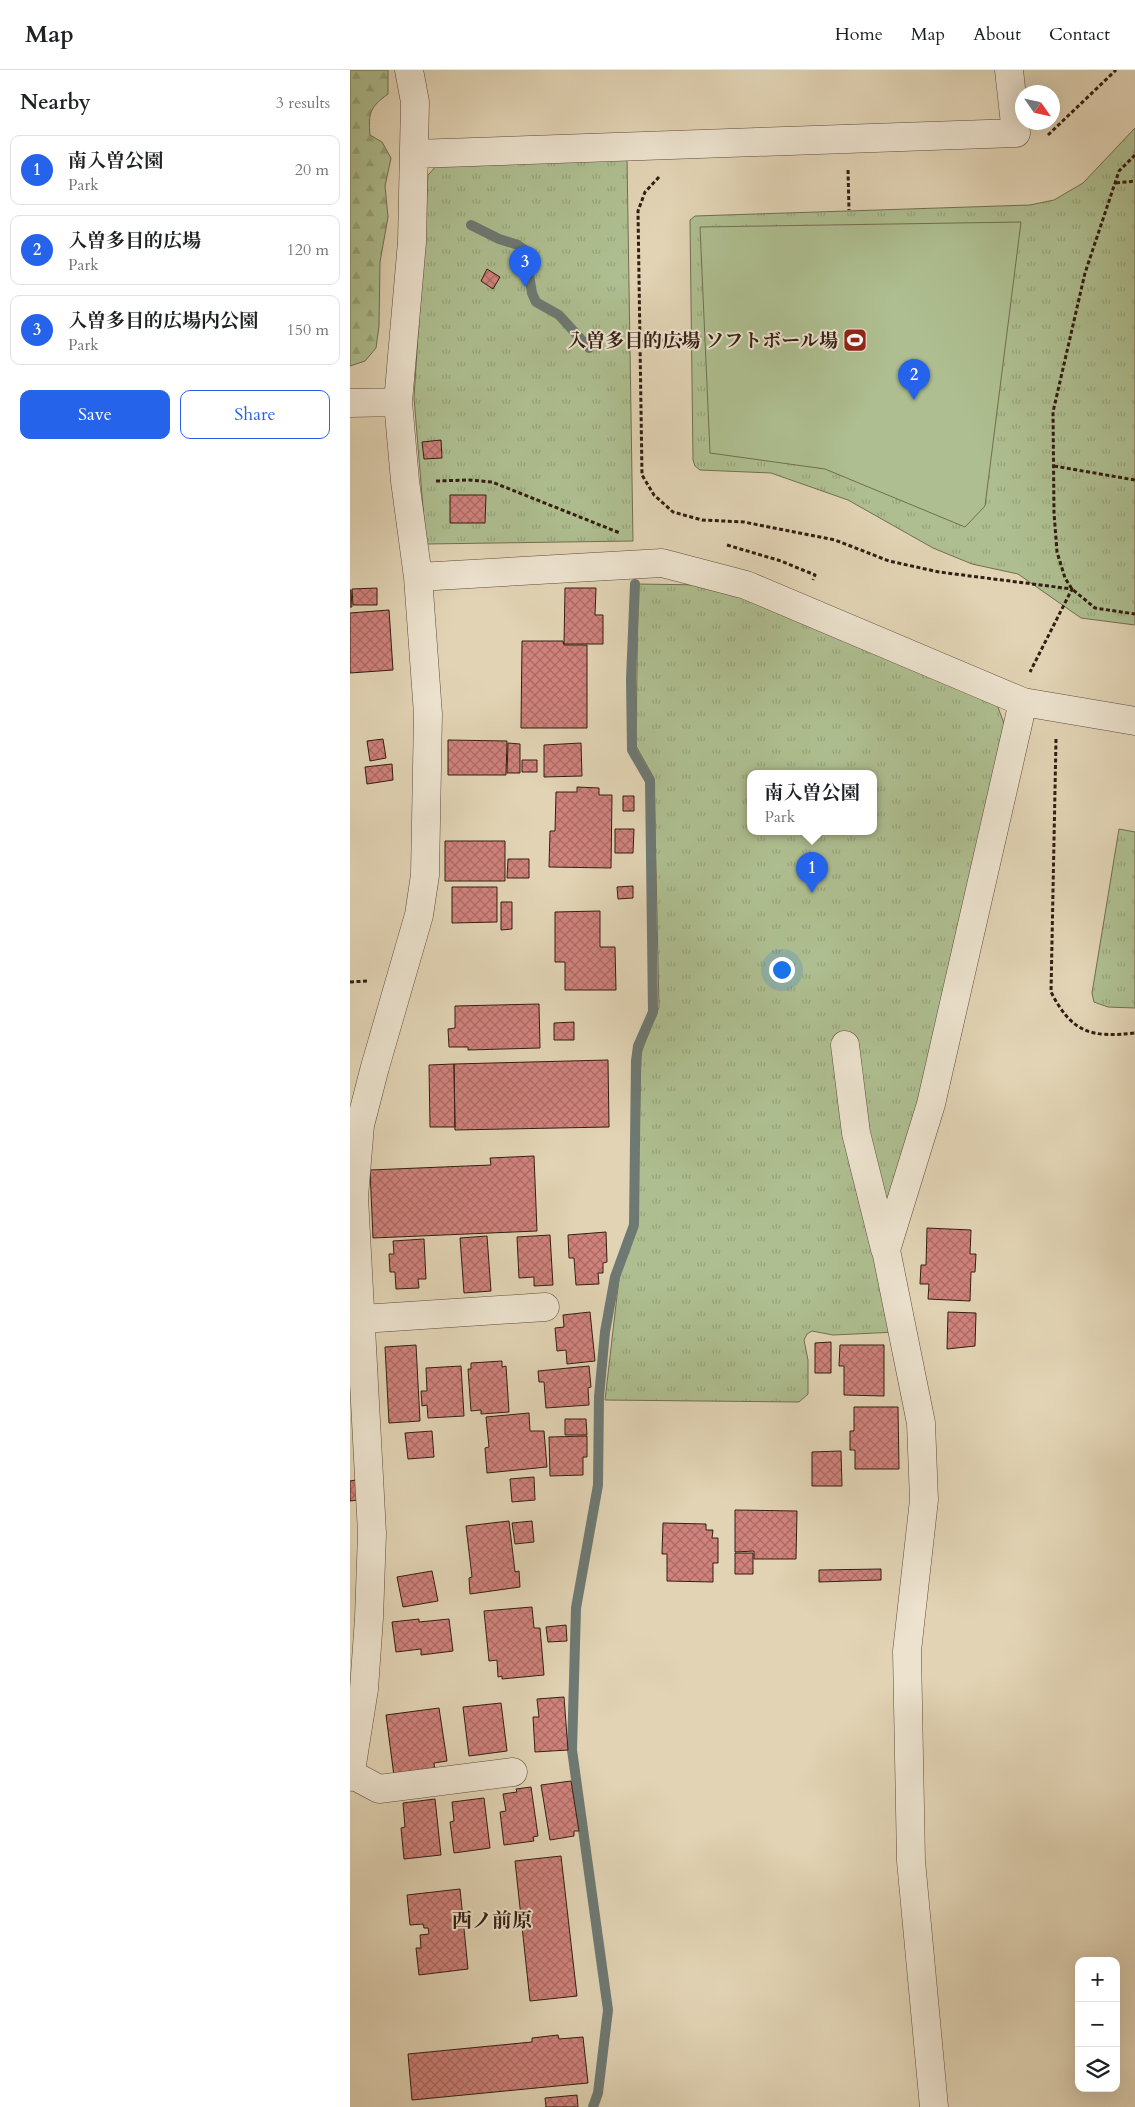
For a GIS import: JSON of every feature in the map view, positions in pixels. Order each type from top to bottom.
[{"type":"street","points":[[350,1777],[364,1689],[369,1618],[361,1534],[362,1319],[354,1249],[354,1197],[360,1125],[374,1067],[418,915],[426,875],[428,714],[418,577],[405,481],[398,402],[412,242],[415,154],[415,102],[409,70]]},
{"type":"street","points":[[415,154],[1016,132],[1010,70]]},
{"type":"street","points":[[350,403],[398,402]]},
{"type":"street","points":[[418,577],[662,563],[746,585],[1023,702],[1135,721]]},
{"type":"street","points":[[886,1250],[930,1104],[1023,702]]},
{"type":"street","points":[[845,1045],[856,1133],[886,1250],[921,1423],[924,1500],[907,1651],[911,1861],[934,2107]]},
{"type":"street","points":[[362,1319],[545,1307]]},
{"type":"street","points":[[351,1774],[380,1789],[513,1772]]},
{"type":"path","points":[[1042,140],[1116,70]]},
{"type":"path","points":[[1135,155],[1119,171],[1085,273],[1053,412],[1054,513],[1057,552],[1065,578],[1072,589],[1095,608],[1135,614]]},
{"type":"path","points":[[847,161],[849,210]]},
{"type":"path","points":[[660,176],[645,192],[638,211],[642,475],[654,495],[673,512],[702,520],[744,522],[835,540],[889,561],[939,572],[1072,589]]},
{"type":"path","points":[[1115,183],[1135,181]]},
{"type":"path","points":[[640,341],[691,340]]},
{"type":"path","points":[[1054,466],[1135,480]]},
{"type":"path","points":[[405,481],[469,480],[492,482],[622,534]]},
{"type":"path","points":[[726,545],[743,548],[781,560],[815,575],[800,607]]},
{"type":"path","points":[[1040,652],[1072,589]]},
{"type":"path","points":[[1057,709],[1051,992],[1061,1011],[1076,1026],[1094,1033],[1115,1035],[1135,1032]]},
{"type":"green space","points":[[350,70],[388,70],[388,94],[374,107],[370,116],[369,127],[370,135],[382,142],[391,158],[385,186],[388,217],[380,262],[379,326],[376,348],[365,361],[350,366]]},
{"type":"green space","points":[[1135,128],[1135,625],[1081,618],[1018,574],[972,564],[933,548],[848,500],[771,473],[700,470],[695,466],[693,460],[690,220],[695,216],[1030,205],[1054,200],[1083,183]]},
{"type":"green space","points":[[627,158],[633,541],[426,544],[414,398],[428,175],[438,164]]},
{"type":"green space","name":"入曽多目的広場 ソフトボール場","points":[[1021,222],[985,506],[965,527],[825,469],[710,453],[700,227]]},
{"type":"green space","points":[[638,584],[702,585],[770,607],[996,702],[1005,726],[916,1121],[887,1207],[896,1332],[833,1335],[812,1331],[807,1334],[804,1340],[808,1360],[808,1394],[799,1402],[605,1400],[620,1270],[637,1227],[641,1053],[659,1007],[654,778],[636,746]]},
{"type":"green space","points":[[1119,829],[1135,832],[1135,1008],[1108,1007],[1094,1002],[1092,993]]},
{"type":"building","points":[[487,269],[500,277],[493,289],[481,281]]},
{"type":"building","points":[[441,440],[442,458],[424,459],[422,442]]},
{"type":"building","points":[[450,495],[486,495],[485,523],[450,523]]},
{"type":"building","points":[[377,588],[377,605],[353,605],[352,589]]},
{"type":"building","points":[[565,588],[596,588],[595,615],[603,615],[603,644],[564,644]]},
{"type":"building","points":[[351,590],[352,607],[350,607]]},
{"type":"building","points":[[389,610],[393,670],[350,673],[350,613]]},
{"type":"building","points":[[522,641],[563,641],[564,645],[587,645],[587,728],[521,728]]},
{"type":"building","points":[[383,739],[386,758],[370,761],[367,741]]},
{"type":"building","points":[[448,740],[507,741],[506,775],[448,775]]},
{"type":"building","points":[[508,743],[520,744],[520,773],[507,773]]},
{"type":"building","points":[[581,743],[582,776],[544,777],[544,745]]},
{"type":"building","points":[[522,760],[537,760],[537,772],[522,772]]},
{"type":"building","points":[[392,764],[393,780],[367,784],[365,767]]},
{"type":"building","points":[[577,787],[599,788],[599,795],[612,795],[611,868],[549,867],[550,831],[555,831],[556,792],[577,792]]},
{"type":"building","points":[[623,796],[634,796],[634,811],[623,811]]},
{"type":"building","points":[[615,829],[634,829],[633,853],[615,853]]},
{"type":"building","points":[[445,841],[505,841],[505,881],[445,881]]},
{"type":"building","points":[[508,859],[529,859],[529,878],[507,878]]},
{"type":"building","points":[[633,886],[633,898],[618,899],[617,887]]},
{"type":"building","points":[[452,887],[497,887],[497,922],[452,923]]},
{"type":"building","points":[[501,902],[512,902],[512,929],[501,930]]},
{"type":"building","points":[[600,911],[600,947],[615,947],[616,990],[565,990],[565,962],[555,962],[555,912]]},
{"type":"building","points":[[539,1004],[540,1048],[468,1050],[468,1047],[449,1047],[448,1029],[455,1028],[455,1006]]},
{"type":"building","points":[[574,1022],[574,1040],[554,1040],[554,1023]]},
{"type":"building","points":[[608,1060],[609,1127],[455,1130],[454,1064]]},
{"type":"building","points":[[454,1064],[455,1127],[430,1127],[429,1065]]},
{"type":"building","points":[[534,1156],[537,1231],[373,1238],[370,1170],[491,1165],[490,1158]]},
{"type":"building","points":[[927,1228],[971,1230],[970,1254],[976,1254],[975,1272],[971,1272],[970,1301],[928,1299],[929,1284],[920,1284],[921,1265],[926,1265]]},
{"type":"building","points":[[606,1232],[607,1262],[603,1263],[603,1273],[598,1273],[599,1284],[576,1285],[574,1258],[569,1258],[568,1235]]},
{"type":"building","points":[[550,1235],[553,1285],[534,1286],[534,1277],[519,1278],[517,1237]]},
{"type":"building","points":[[487,1236],[491,1291],[464,1293],[460,1238]]},
{"type":"building","points":[[424,1239],[426,1279],[418,1279],[419,1288],[396,1289],[395,1272],[390,1272],[389,1254],[394,1254],[393,1241]]},
{"type":"building","points":[[590,1312],[595,1361],[567,1364],[566,1350],[557,1351],[555,1328],[564,1327],[563,1315]]},
{"type":"building","points":[[948,1312],[976,1313],[975,1346],[947,1349]]},
{"type":"building","points":[[831,1342],[831,1373],[815,1373],[815,1343]]},
{"type":"building","points":[[416,1345],[420,1421],[389,1423],[385,1347]]},
{"type":"building","points":[[840,1345],[884,1345],[884,1396],[844,1395],[844,1366],[839,1366]]},
{"type":"building","points":[[502,1361],[502,1367],[506,1366],[509,1412],[481,1414],[481,1410],[471,1411],[468,1369],[471,1369],[471,1363]]},
{"type":"building","points":[[461,1366],[464,1416],[428,1418],[427,1405],[422,1406],[421,1391],[427,1391],[426,1368]]},
{"type":"building","points":[[589,1366],[591,1387],[588,1388],[589,1405],[546,1408],[544,1382],[539,1382],[538,1371]]},
{"type":"building","points":[[854,1407],[898,1407],[899,1469],[855,1469],[855,1450],[850,1450],[850,1431],[854,1431]]},
{"type":"building","points":[[529,1413],[530,1431],[544,1431],[547,1467],[487,1473],[485,1448],[489,1447],[486,1417]]},
{"type":"building","points":[[565,1419],[586,1419],[587,1435],[565,1435]]},
{"type":"building","points":[[432,1431],[434,1457],[408,1459],[405,1433]]},
{"type":"building","points":[[587,1436],[587,1457],[583,1457],[583,1475],[550,1476],[549,1437]]},
{"type":"building","points":[[841,1451],[842,1486],[812,1486],[812,1452]]},
{"type":"building","points":[[534,1477],[535,1500],[512,1502],[510,1479]]},
{"type":"building","points":[[356,1480],[358,1500],[350,1501],[350,1481]]},
{"type":"building","points":[[735,1510],[797,1511],[796,1559],[754,1559],[754,1551],[735,1552]]},
{"type":"building","points":[[509,1521],[515,1572],[519,1571],[520,1587],[470,1594],[469,1578],[472,1577],[466,1526]]},
{"type":"building","points":[[532,1521],[534,1542],[515,1544],[512,1523]]},
{"type":"building","points":[[663,1523],[706,1524],[706,1530],[713,1530],[712,1538],[718,1538],[718,1563],[713,1563],[713,1582],[667,1581],[667,1554],[662,1554]]},
{"type":"building","points":[[735,1553],[753,1553],[753,1574],[735,1574]]},
{"type":"building","points":[[881,1569],[881,1580],[819,1582],[819,1570]]},
{"type":"building","points":[[432,1571],[438,1601],[403,1607],[397,1577]]},
{"type":"building","points":[[532,1607],[534,1628],[540,1628],[544,1675],[502,1679],[502,1676],[498,1677],[497,1660],[489,1661],[484,1611]]},
{"type":"building","points":[[419,1619],[419,1622],[449,1619],[453,1651],[421,1655],[421,1649],[396,1652],[392,1622]]},
{"type":"building","points":[[566,1625],[567,1641],[548,1642],[546,1627]]},
{"type":"building","points":[[564,1697],[568,1750],[535,1752],[533,1717],[539,1717],[537,1699]]},
{"type":"building","points":[[501,1703],[507,1751],[469,1756],[463,1707]]},
{"type":"building","points":[[439,1708],[447,1761],[434,1763],[435,1770],[394,1776],[386,1715]]},
{"type":"building","points":[[571,1781],[579,1831],[574,1831],[574,1836],[550,1840],[541,1785]]},
{"type":"building","points":[[531,1787],[538,1836],[533,1837],[534,1841],[504,1845],[500,1812],[506,1811],[503,1794],[517,1792],[516,1789]]},
{"type":"building","points":[[484,1798],[490,1848],[454,1853],[450,1822],[454,1821],[452,1802]]},
{"type":"building","points":[[435,1799],[441,1855],[404,1859],[401,1828],[405,1827],[403,1803]]},
{"type":"building","points":[[561,1856],[577,1996],[530,2001],[515,1861]]},
{"type":"building","points":[[460,1889],[468,1969],[419,1975],[416,1948],[421,1948],[420,1935],[429,1934],[428,1928],[424,1928],[423,1924],[410,1925],[407,1895]]},
{"type":"building","points":[[558,2035],[559,2039],[583,2037],[588,2083],[412,2100],[408,2054],[532,2042],[532,2038]]},
{"type":"building","points":[[577,2095],[578,2107],[546,2107],[545,2098]]},
{"type":"waterway","points":[[471,225],[499,239],[518,245],[525,250],[532,293],[536,302],[559,315],[589,348]]},
{"type":"waterway","points":[[593,2107],[598,2093],[608,2010],[572,1750],[576,1608],[598,1485],[599,1397],[605,1332],[615,1277],[634,1225],[636,1061],[638,1046],[653,1012],[650,781],[632,750],[631,679],[635,584]]},
{"type":"place","name":"入曽多目的広場内公園","points":[[525,287]]},
{"type":"place","name":"入曽多目的広場 ソフトボール場","points":[[855,340]]},
{"type":"place","name":"入曽多目的広場","points":[[914,400]]},
{"type":"place","name":"南入曽公園","points":[[812,893]]},
{"type":"district","name":"西ノ前原","points":[[492,1920]]}]
